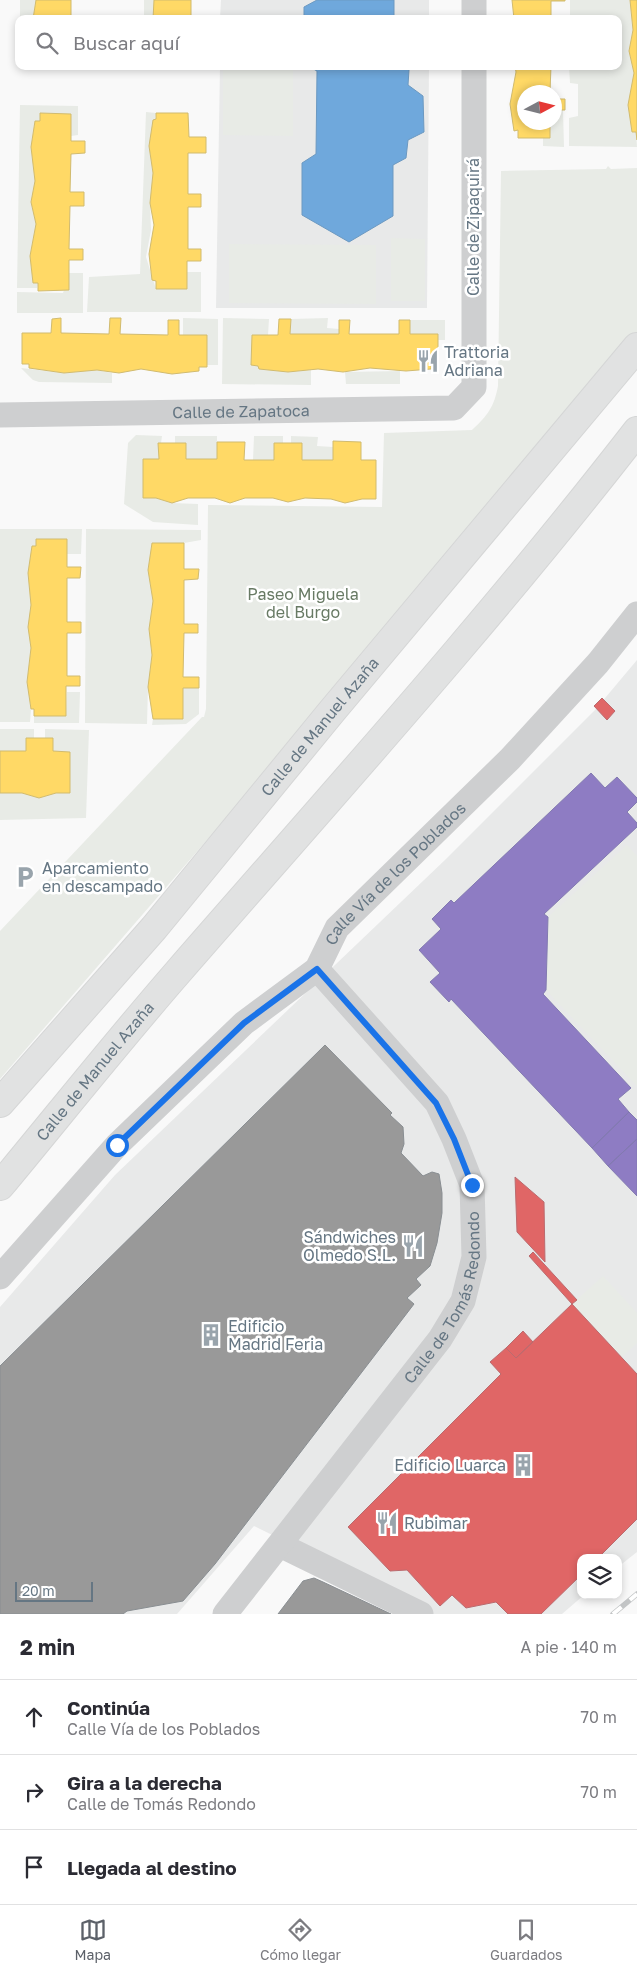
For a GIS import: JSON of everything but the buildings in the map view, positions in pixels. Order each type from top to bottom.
[{"type":"highway","name":"Calle de Manuel Azaña","points":[[0,1104],[154,928],[332,711],[637,347]]},
{"type":"highway","name":"Calle de Manuel Azaña","points":[[0,1186],[176,974],[386,735],[598,481],[637,431]]},
{"type":"street","points":[[474,0],[474,15]]},
{"type":"street","name":"Calle de Zipaquirá","points":[[474,70],[474,388]]},
{"type":"street","name":"Calle de Zapatoca","points":[[0,415],[454,408],[474,388]]},
{"type":"street","name":"Calle Vía de los Poblados","points":[[0,1277],[117,1145],[244,1023],[317,969],[337,928],[510,759],[598,663],[637,614]]},
{"type":"street","name":"Calle de Tomás Redondo","points":[[225,1614],[440,1339],[463,1301],[474,1257],[472,1185],[454,1139],[436,1103],[317,969]]},
{"type":"street","points":[[280,1545],[421,1614]]},
{"type":"shaded area","points":[[221,0],[429,0],[429,15],[220,15]]},
{"type":"shaded area","points":[[220,70],[429,70],[427,308],[216,308]]},
{"type":"shaded area","points":[[637,660],[637,1552],[622,1564],[622,1554],[577,1554],[577,1599],[579,1599],[562,1614],[433,1614],[254,1526],[177,1614],[0,1614],[0,1307],[115,1175],[446,859],[595,710]]},
{"type":"green space","points":[[20,0],[36,0],[34,15],[20,15]]},
{"type":"green space","points":[[144,0],[154,0],[153,15],[144,15]]},
{"type":"green space","points":[[570,0],[630,0],[633,30],[629,51],[634,73],[632,132],[636,132],[637,147],[569,146],[569,118],[578,116],[578,84],[570,83],[569,70],[622,70],[622,15],[570,15]]},
{"type":"green space","points":[[223,70],[293,70],[293,136],[223,135]]},
{"type":"green space","points":[[20,105],[78,106],[78,135],[71,136],[71,114],[40,113],[40,121],[35,121],[31,147],[35,181],[31,202],[36,224],[30,256],[33,283],[38,283],[37,288],[17,288]]},
{"type":"green space","points":[[563,110],[564,147],[543,146],[543,138],[550,138],[550,130],[562,130]]},
{"type":"green space","points":[[146,112],[156,113],[149,146],[153,173],[150,203],[151,230],[146,257],[156,289],[187,289],[187,272],[201,272],[201,312],[87,312],[89,277],[140,274]]},
{"type":"green space","name":"Paseo Miguela del Burgo","points":[[608,166],[611,169],[637,168],[637,344],[0,1079],[0,931],[204,717],[206,709],[208,505],[382,507],[384,433],[472,430],[486,415],[494,400],[498,386],[501,171],[606,169]]},
{"type":"green space","points":[[391,238],[425,239],[425,301],[391,301]]},
{"type":"green space","points":[[229,244],[376,245],[376,304],[229,303]]},
{"type":"green space","points":[[69,273],[83,273],[83,313],[17,313],[17,292],[63,293],[64,290],[69,290]]},
{"type":"green space","points":[[183,318],[218,319],[218,365],[207,365],[207,335],[183,335]]},
{"type":"green space","points":[[223,318],[269,319],[268,335],[252,335],[252,365],[258,366],[259,369],[288,372],[311,370],[311,385],[222,384]]},
{"type":"green space","points":[[328,318],[327,328],[339,329],[339,334],[290,334],[291,319]]},
{"type":"green space","points":[[410,320],[445,320],[445,340],[438,340],[438,334],[410,334]]},
{"type":"green space","points":[[21,368],[64,373],[97,370],[112,373],[112,383],[39,382],[33,380]]},
{"type":"green space","points":[[400,371],[400,384],[346,384],[345,372]]},
{"type":"green space","points":[[136,435],[162,436],[161,443],[158,443],[159,459],[143,459],[143,498],[156,498],[172,503],[198,504],[198,525],[153,522],[124,504],[128,443]]},
{"type":"green space","points":[[175,436],[217,436],[217,459],[186,459],[186,443],[175,443]]},
{"type":"green space","points":[[254,436],[283,436],[283,443],[274,460],[253,460]]},
{"type":"green space","points":[[291,436],[318,437],[317,446],[333,447],[333,460],[302,460],[291,443]]},
{"type":"green space","points":[[0,529],[82,529],[81,554],[67,554],[67,539],[36,540],[36,546],[32,546],[28,573],[31,605],[31,648],[27,682],[31,709],[30,722],[0,722]]},
{"type":"green space","points":[[86,529],[201,530],[201,540],[184,543],[152,543],[148,570],[153,601],[149,629],[152,655],[148,687],[147,724],[85,723]]},
{"type":"green space","points":[[183,688],[199,688],[199,714],[186,724],[152,725],[153,719],[183,719]]},
{"type":"green space","points":[[67,692],[80,692],[79,723],[34,723],[34,716],[66,716]]},
{"type":"green space","points":[[0,729],[34,729],[34,738],[26,751],[0,751]]},
{"type":"green space","points":[[45,729],[89,730],[86,818],[0,820],[0,793],[22,793],[39,798],[56,793],[70,793],[70,752],[53,751],[53,739],[45,738]]},
{"type":"green space","points":[[627,845],[637,856],[637,1086],[546,990],[548,917]]},
{"type":"green space","points":[[603,1276],[637,1313],[637,1343],[622,1357],[572,1304]]},
{"type":"railway","points":[[613,1614],[637,1594]]},
{"type":"place","name":"Trattoria Adriana","points":[[428,361]]},
{"type":"place","name":"Aparcamiento en descampado","points":[[25,877]]},
{"type":"place","name":"Sándwiches Olmedo S.L.","points":[[413,1246]]},
{"type":"place","name":"Edificio Madrid Feria","points":[[211,1335]]},
{"type":"place","name":"Edificio Luarca","points":[[523,1465]]},
{"type":"place","name":"Rubimar","points":[[387,1523]]},
{"type":"route","points":[[117,1145],[244,1023],[317,969],[436,1103],[454,1139],[472,1185]]}]
